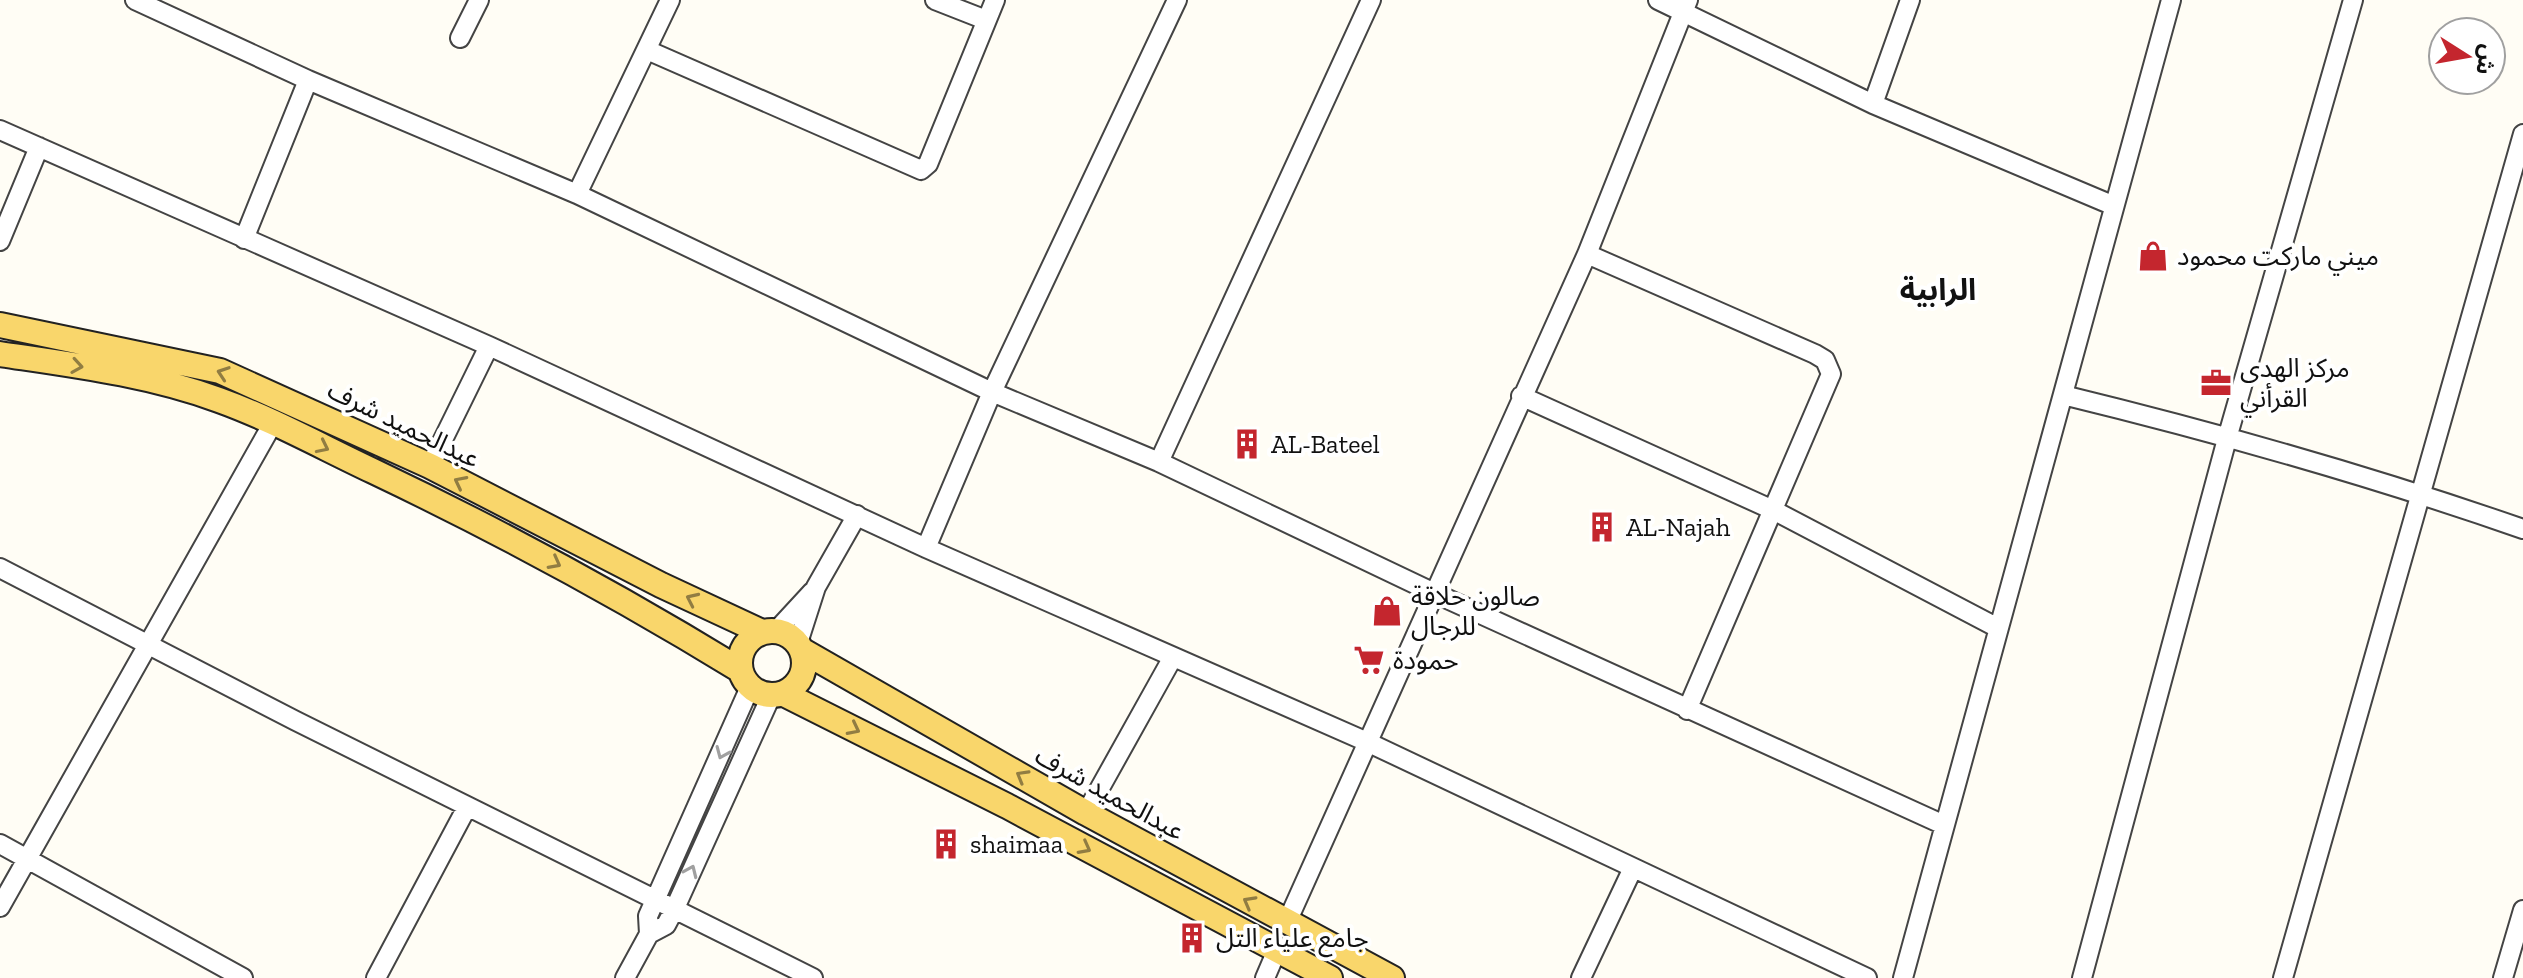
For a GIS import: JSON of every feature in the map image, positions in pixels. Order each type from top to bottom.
[{"type":"main road","name":"عبدالحميد شرف","points":[[0,325],[220,371],[430,466],[769,631]]},
{"type":"main road","points":[[0,354],[154,380],[220,400],[273,423],[536,553],[649,614],[761,687],[1330,978]]},
{"type":"main road","points":[[769,631],[800,647],[802,676],[761,687],[740,661],[747,643],[769,631]]},
{"type":"main road","name":"عبدالحميد شرف","points":[[800,647],[1086,813],[1392,978]]},
{"type":"street","points":[[135,0],[308,80],[577,194],[992,392],[1159,462],[1687,710],[1944,825]]},
{"type":"street","points":[[460,38],[479,0]]},
{"type":"street","points":[[577,194],[670,0]]},
{"type":"street","points":[[935,0],[986,20]]},
{"type":"street","points":[[647,50],[921,170],[928,164],[995,0]]},
{"type":"street","points":[[926,548],[992,392],[1177,0]]},
{"type":"street","points":[[1159,462],[1371,0]]},
{"type":"street","points":[[1658,0],[1686,6],[1873,104],[2112,205]]},
{"type":"street","points":[[1873,104],[1910,0]]},
{"type":"street","points":[[1903,978],[2112,205],[2171,0]]},
{"type":"street","points":[[2082,978],[2228,435],[2353,0]]},
{"type":"street","points":[[1287,922],[1365,741],[1587,254],[1686,6]]},
{"type":"street","points":[[244,239],[308,80]]},
{"type":"street","points":[[0,130],[489,346],[926,548],[1365,741],[1867,978]]},
{"type":"street","points":[[2283,978],[2523,134]]},
{"type":"street","points":[[0,241],[39,147]]},
{"type":"street","points":[[1587,254],[1825,360],[1831,374],[1687,710]]},
{"type":"street","points":[[430,466],[489,346]]},
{"type":"street","points":[[2063,395],[2228,435],[2422,493],[2523,529]]},
{"type":"street","points":[[1521,396],[1773,510],[1998,628]]},
{"type":"street","points":[[0,907],[273,423]]},
{"type":"street","points":[[800,647],[816,587],[857,515]]},
{"type":"street","points":[[0,568],[467,807],[813,978]]},
{"type":"street","points":[[769,631],[816,587]]},
{"type":"street","points":[[1086,813],[1173,657]]},
{"type":"street","points":[[625,978],[649,934],[648,916],[761,687]]},
{"type":"street","points":[[649,934],[666,925],[675,908],[761,687]]},
{"type":"street","points":[[376,978],[467,807]]},
{"type":"street","points":[[0,844],[243,978]]},
{"type":"street","points":[[1581,978],[1633,868]]},
{"type":"street","points":[[2503,978],[2523,910]]},
{"type":"street","points":[[1265,978],[1277,950]]},
{"type":"place","name":"ميني ماركت محمود","points":[[2153,256]]},
{"type":"place","name":"مركز الهدى القرأني","points":[[2216,383]]},
{"type":"place","name":"AL-Bateel","points":[[1247,444]]},
{"type":"place","name":"AL-Najah","points":[[1602,527]]},
{"type":"place","name":"صالون حلاقة للرجال","points":[[1387,611]]},
{"type":"place","name":"حمودة","points":[[1369,660]]},
{"type":"place","name":"shaimaa","points":[[946,844]]},
{"type":"place","name":"جامع علياء التل","points":[[1192,938]]},
{"type":"district","name":"الرابية","points":[[1938,290]]}]
